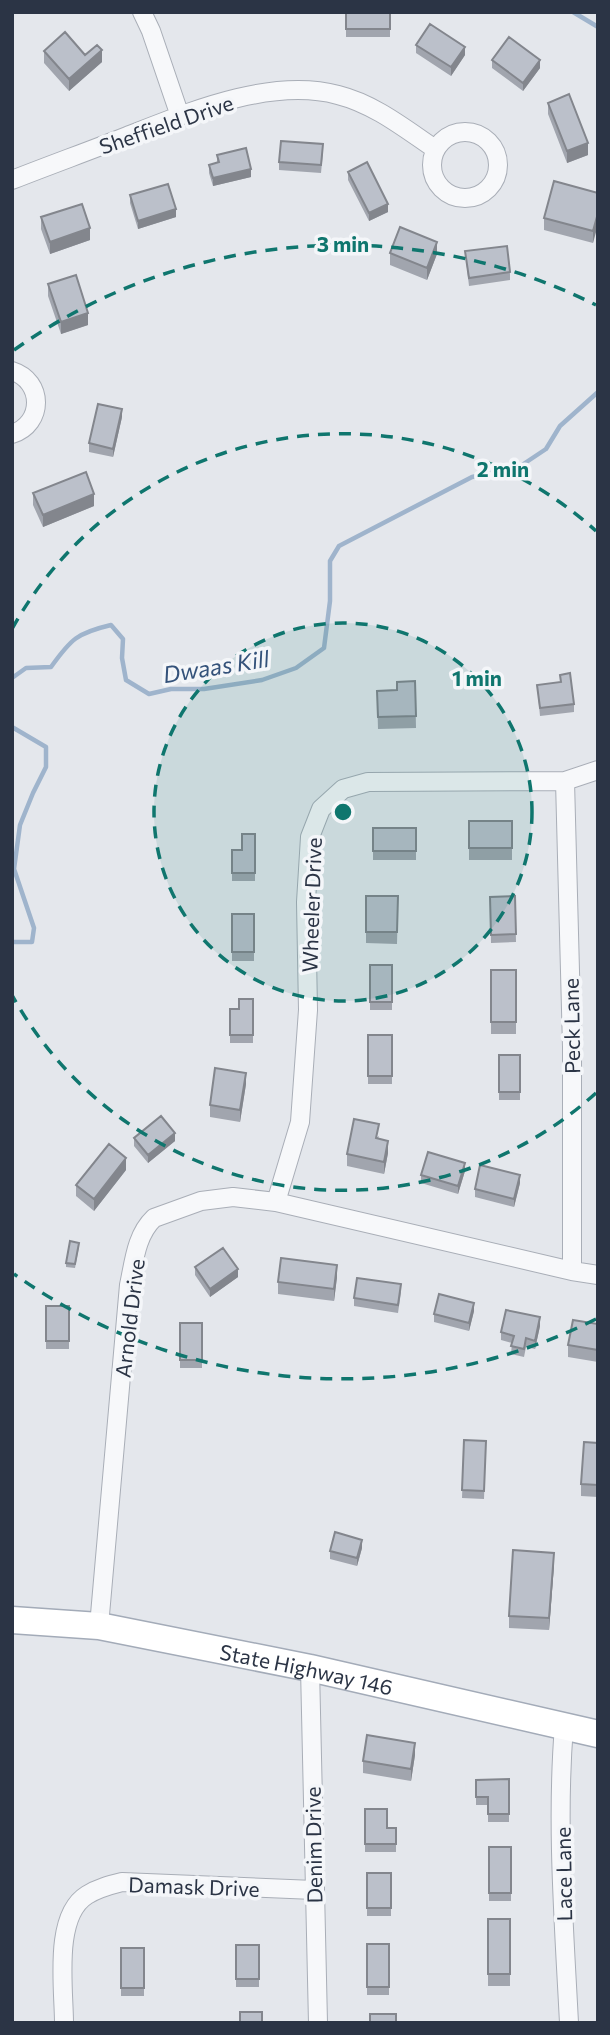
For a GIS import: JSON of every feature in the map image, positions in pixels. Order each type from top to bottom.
[{"type":"main road","name":"State Highway 146","points":[[12,1620],[99,1626],[310,1668],[598,1734]]},
{"type":"street","points":[[142,12],[180,116]]},
{"type":"street","name":"Sheffield Drive","points":[[12,180],[198,108],[240,97],[282,92],[338,95],[374,108],[435,149]]},
{"type":"street","points":[[12,371],[26,378],[32,385],[37,404],[31,421],[25,428],[12,434]]},
{"type":"street","name":"Wheeler Drive","points":[[276,1202],[300,1122],[308,1010],[306,902],[310,837],[321,809],[343,789],[368,782],[565,780],[598,770]]},
{"type":"street","name":"Peck Lane","points":[[565,780],[572,1047],[572,1271]]},
{"type":"street","name":"Arnold Drive","points":[[99,1626],[129,1285],[139,1239],[154,1218],[201,1201],[233,1197],[276,1202],[598,1275]]},
{"type":"street","name":"Denim Drive","points":[[310,1668],[318,2023]]},
{"type":"street","name":"Lace Lane","points":[[564,1726],[562,1879],[569,2023]]},
{"type":"street","name":"Damask Drive","points":[[64,2023],[64,1938],[67,1923],[85,1896],[103,1886],[122,1882],[314,1890]]},
{"type":"building","points":[[346,12],[390,12],[390,29],[346,29]]},
{"type":"building","points":[[430,24],[465,47],[451,67],[416,45]]},
{"type":"building","points":[[65,32],[85,55],[97,45],[102,50],[69,79],[44,51]]},
{"type":"building","points":[[509,37],[540,60],[523,83],[492,60]]},
{"type":"building","points":[[569,94],[588,143],[567,151],[548,103]]},
{"type":"building","points":[[281,141],[323,144],[321,165],[279,162]]},
{"type":"building","points":[[246,148],[251,169],[213,178],[209,165],[219,162],[217,155]]},
{"type":"building","points":[[367,162],[388,204],[369,213],[348,172]]},
{"type":"building","points":[[554,181],[598,193],[598,213],[593,231],[544,218]]},
{"type":"building","points":[[168,184],[176,209],[138,221],[130,195]]},
{"type":"building","points":[[82,204],[90,228],[50,242],[41,217]]},
{"type":"building","points":[[400,227],[437,242],[427,268],[390,253]]},
{"type":"building","points":[[507,246],[510,272],[469,278],[465,251]]},
{"type":"building","points":[[76,275],[88,313],[61,322],[48,284]]},
{"type":"building","points":[[98,404],[122,409],[113,449],[89,443]]},
{"type":"building","points":[[86,472],[94,494],[43,515],[33,493]]},
{"type":"building","points":[[570,673],[574,704],[540,708],[537,685],[561,682],[560,675]]},
{"type":"building","points":[[415,681],[416,716],[378,717],[377,691],[397,690],[397,682]]},
{"type":"building","points":[[469,821],[512,821],[512,848],[469,848]]},
{"type":"building","points":[[373,828],[416,828],[416,851],[373,851]]},
{"type":"building","points":[[242,834],[255,834],[255,873],[232,873],[232,850],[242,850]]},
{"type":"building","points":[[366,896],[398,896],[397,932],[366,932]]},
{"type":"building","points":[[515,896],[516,934],[491,935],[490,897]]},
{"type":"building","points":[[232,914],[254,914],[254,952],[232,952]]},
{"type":"building","points":[[370,965],[392,965],[392,1002],[370,1002]]},
{"type":"building","points":[[491,970],[516,970],[516,1022],[491,1022]]},
{"type":"building","points":[[239,999],[253,999],[253,1035],[230,1035],[230,1009],[239,1009]]},
{"type":"building","points":[[368,1035],[392,1035],[392,1076],[368,1076]]},
{"type":"building","points":[[499,1055],[520,1055],[520,1092],[499,1092]]},
{"type":"building","points":[[215,1068],[246,1073],[240,1110],[210,1105]]},
{"type":"building","points":[[161,1116],[175,1133],[148,1155],[134,1138]]},
{"type":"building","points":[[354,1119],[379,1124],[376,1138],[388,1141],[384,1162],[347,1154]]},
{"type":"building","points":[[109,1144],[126,1158],[94,1199],[76,1185]]},
{"type":"building","points":[[428,1152],[465,1163],[458,1186],[421,1175]]},
{"type":"building","points":[[480,1165],[520,1175],[514,1199],[475,1189]]},
{"type":"building","points":[[70,1241],[79,1243],[75,1264],[66,1263]]},
{"type":"building","points":[[223,1248],[238,1269],[210,1289],[195,1267]]},
{"type":"building","points":[[281,1258],[337,1265],[334,1289],[278,1282]]},
{"type":"building","points":[[357,1278],[401,1284],[398,1305],[354,1298]]},
{"type":"building","points":[[439,1294],[474,1303],[469,1323],[434,1314]]},
{"type":"building","points":[[46,1306],[69,1306],[69,1341],[46,1341]]},
{"type":"building","points":[[506,1310],[540,1317],[535,1341],[526,1338],[524,1349],[511,1346],[514,1336],[501,1332]]},
{"type":"building","points":[[573,1320],[598,1324],[598,1350],[568,1345]]},
{"type":"building","points":[[180,1323],[202,1323],[202,1360],[180,1360]]},
{"type":"building","points":[[464,1440],[486,1441],[484,1491],[462,1490]]},
{"type":"building","points":[[584,1442],[598,1443],[598,1485],[581,1484]]},
{"type":"building","points":[[335,1532],[362,1540],[357,1558],[330,1551]]},
{"type":"building","points":[[513,1550],[554,1553],[549,1618],[509,1616]]},
{"type":"building","points":[[367,1735],[415,1743],[411,1769],[363,1761]]},
{"type":"building","points":[[509,1779],[509,1814],[488,1814],[488,1797],[476,1797],[476,1780]]},
{"type":"building","points":[[365,1809],[387,1809],[387,1828],[396,1828],[396,1844],[365,1844]]},
{"type":"building","points":[[489,1847],[511,1847],[511,1893],[489,1893]]},
{"type":"building","points":[[367,1873],[391,1873],[391,1908],[367,1908]]},
{"type":"building","points":[[488,1919],[510,1919],[510,1974],[488,1974]]},
{"type":"building","points":[[367,1944],[389,1944],[389,1987],[367,1987]]},
{"type":"building","points":[[236,1945],[259,1945],[259,1979],[236,1979]]},
{"type":"building","points":[[121,1948],[144,1948],[144,1988],[121,1988]]},
{"type":"building","points":[[240,2012],[262,2012],[262,2023],[240,2023]]},
{"type":"building","points":[[370,2014],[396,2014],[396,2023],[370,2023]]},
{"type":"waterway","points":[[573,12],[598,27]]},
{"type":"waterway","name":"Dwaas Kill","points":[[12,678],[26,668],[51,667],[76,638],[111,625],[123,639],[122,658],[126,680],[149,694],[171,689],[204,689],[262,680],[296,668],[324,648],[330,601],[330,561],[339,546],[472,477],[519,467],[546,449],[560,426],[598,392]]},
{"type":"waterway","name":"Dwaas Kill","points":[[12,727],[46,747],[46,767],[20,825],[14,869],[34,928],[32,942],[12,942]]}]
